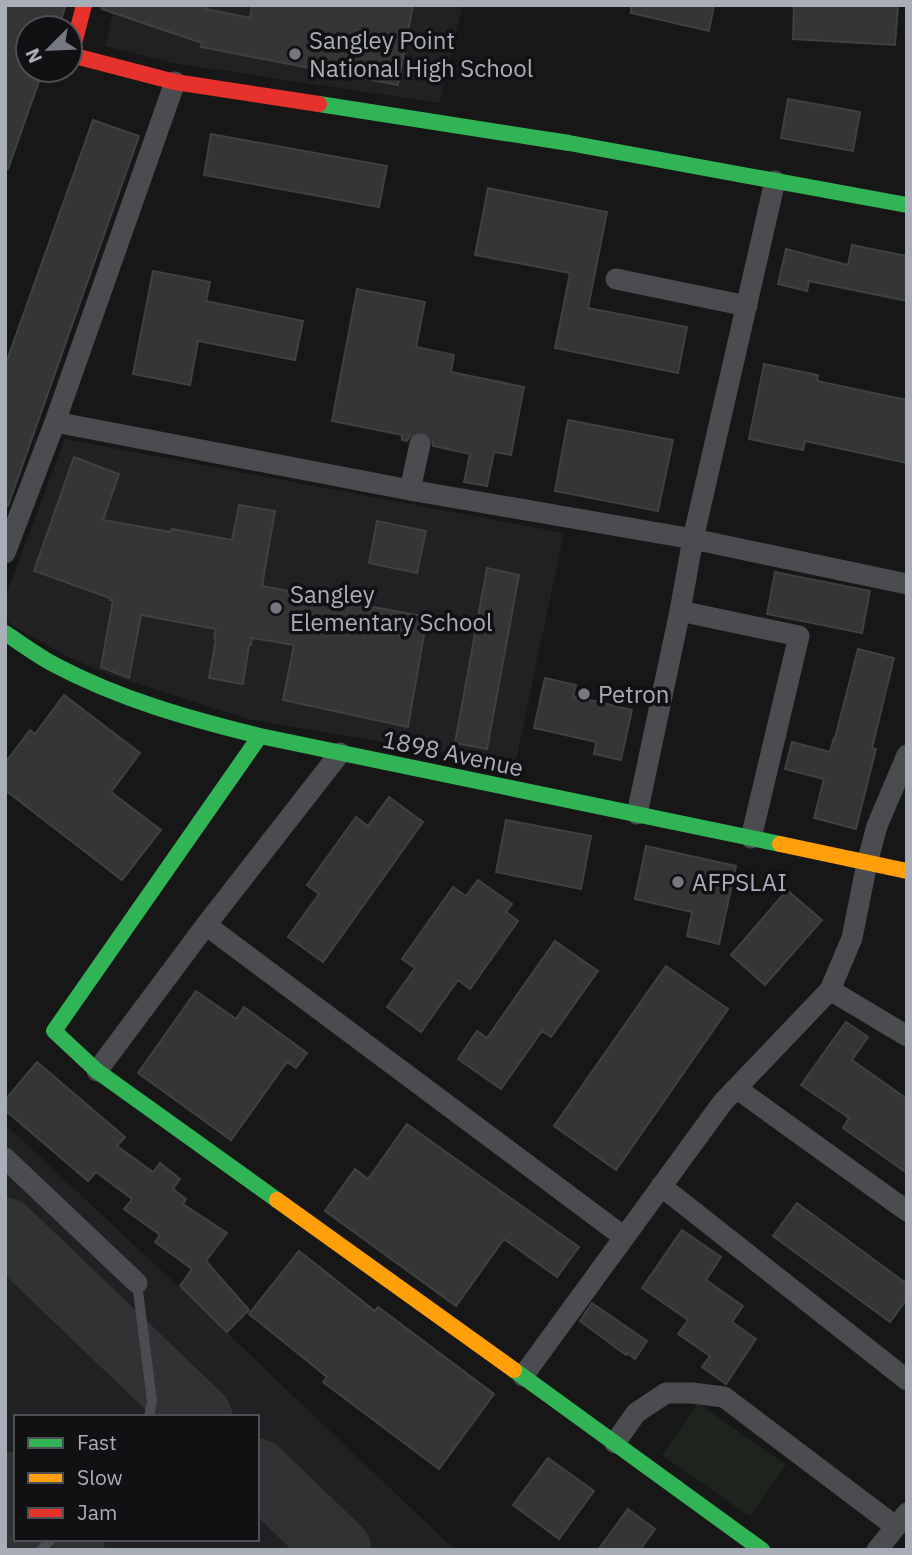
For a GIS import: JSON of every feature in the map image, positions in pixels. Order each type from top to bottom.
[{"type":"street","points":[[84,5],[71,55],[175,82],[569,143],[907,205]]},
{"type":"street","points":[[5,553],[55,422],[175,82]]},
{"type":"street","points":[[637,814],[693,539],[775,181]]},
{"type":"street","points":[[616,279],[747,306]]},
{"type":"street","points":[[55,422],[410,490],[693,539],[907,584]]},
{"type":"street","points":[[410,490],[420,444]]},
{"type":"street","points":[[680,611],[799,636],[751,838]]},
{"type":"street","name":"1898 Avenue","points":[[5,634],[63,669],[110,690],[208,723],[907,871]]},
{"type":"street","points":[[260,736],[54,1031],[97,1071],[762,1550]]},
{"type":"street","points":[[97,1071],[340,752]]},
{"type":"street","points":[[523,1376],[723,1102],[830,990],[852,937],[877,826],[907,755]]},
{"type":"street","points":[[206,925],[624,1237]]},
{"type":"street","points":[[830,990],[907,1037]]},
{"type":"street","points":[[736,1088],[907,1211]]},
{"type":"street","points":[[5,1158],[137,1283]]},
{"type":"street","points":[[661,1186],[907,1380]]},
{"type":"street","points":[[615,1443],[636,1413],[666,1393],[723,1397],[901,1520],[877,1550]]},
{"type":"lane","points":[[137,1283],[152,1401],[149,1415]]},
{"type":"shaded area","name":"Sangley Point National High School","points":[[115,5],[463,5],[439,103],[173,63],[105,46]]},
{"type":"shaded area","name":"Sangley Elementary School","points":[[65,439],[564,533],[515,765],[248,719],[107,674],[62,654],[10,624],[5,615],[5,597]]},
{"type":"shaded area","points":[[5,1124],[179,1287],[455,1550],[5,1550]]},
{"type":"shaded area","points":[[698,1403],[786,1465],[750,1517],[662,1455]]},
{"type":"building","points":[[5,5],[66,5],[63,14],[14,14],[14,84],[38,84],[8,169],[5,168]]},
{"type":"building","points":[[102,5],[207,5],[206,9],[250,18],[252,5],[413,5],[398,85],[201,47],[202,43],[102,9]]},
{"type":"building","points":[[631,5],[714,5],[709,31],[631,13]]},
{"type":"building","points":[[794,5],[898,5],[895,45],[793,39]]},
{"type":"building","points":[[788,99],[860,112],[853,151],[781,138]]},
{"type":"building","points":[[93,120],[139,136],[8,506],[5,506],[5,366]]},
{"type":"building","points":[[211,134],[387,166],[379,207],[204,175]]},
{"type":"building","points":[[488,188],[607,212],[588,308],[687,327],[678,373],[555,348],[570,273],[475,255]]},
{"type":"building","points":[[852,245],[907,256],[907,301],[809,281],[807,291],[778,284],[786,249],[848,265]]},
{"type":"building","points":[[153,271],[210,282],[206,301],[303,321],[295,360],[198,341],[190,385],[133,374]]},
{"type":"building","points":[[357,289],[425,302],[416,347],[454,355],[451,372],[524,387],[511,455],[494,452],[487,486],[464,482],[470,454],[433,446],[432,439],[423,431],[415,432],[407,441],[402,440],[402,435],[332,421]]},
{"type":"building","points":[[764,364],[818,375],[817,381],[907,400],[907,463],[805,441],[803,450],[749,439]]},
{"type":"building","points":[[568,420],[673,440],[658,511],[555,491]]},
{"type":"building","points":[[74,457],[119,474],[103,520],[232,540],[239,505],[275,511],[262,586],[427,617],[408,727],[283,700],[294,645],[252,638],[243,684],[209,678],[216,629],[141,615],[129,678],[101,667],[113,600],[34,571]]},
{"type":"building","points":[[377,521],[426,531],[417,573],[369,563]]},
{"type":"building","points":[[487,568],[519,575],[487,749],[455,743]]},
{"type":"building","points":[[775,572],[870,591],[862,633],[767,614]]},
{"type":"building","points":[[858,649],[894,658],[872,748],[876,749],[856,829],[814,818],[824,779],[785,769],[792,742],[830,752]]},
{"type":"building","points":[[545,678],[576,685],[573,696],[632,710],[621,760],[594,754],[596,742],[534,728]]},
{"type":"building","points":[[64,695],[140,753],[111,792],[161,830],[122,880],[5,790],[5,763],[30,730],[35,734]]},
{"type":"building","points":[[389,797],[423,822],[323,962],[288,937],[319,894],[307,885],[356,817],[368,826]]},
{"type":"building","points":[[506,820],[591,836],[581,889],[496,872]]},
{"type":"building","points":[[646,846],[736,866],[719,944],[687,936],[692,912],[635,899]]},
{"type":"building","points":[[478,880],[512,904],[506,912],[518,921],[470,989],[458,980],[421,1032],[387,1007],[415,968],[402,959],[453,887],[466,896]]},
{"type":"building","points":[[787,890],[822,920],[765,985],[731,955]]},
{"type":"building","points":[[555,941],[598,971],[551,1037],[542,1031],[501,1089],[458,1059],[477,1031],[487,1038]]},
{"type":"building","points":[[666,966],[728,1009],[616,1170],[554,1126]]},
{"type":"building","points":[[196,991],[236,1019],[244,1007],[307,1053],[296,1068],[287,1062],[231,1140],[138,1073]]},
{"type":"building","points":[[846,1022],[868,1037],[852,1060],[907,1099],[907,1173],[843,1128],[849,1118],[801,1085]]},
{"type":"building","points":[[37,1062],[125,1137],[117,1146],[153,1172],[160,1163],[180,1179],[173,1189],[186,1199],[183,1204],[227,1233],[206,1261],[249,1310],[227,1332],[180,1286],[192,1269],[155,1242],[160,1235],[124,1209],[132,1199],[96,1172],[88,1181],[5,1110],[5,1100]]},
{"type":"building","points":[[407,1124],[579,1247],[557,1277],[504,1239],[456,1306],[325,1211],[355,1169],[368,1179]]},
{"type":"building","points":[[797,1203],[907,1284],[907,1299],[890,1322],[773,1236]]},
{"type":"building","points":[[682,1230],[721,1257],[706,1280],[743,1306],[732,1322],[756,1339],[726,1384],[702,1367],[710,1356],[678,1334],[688,1320],[642,1288]]},
{"type":"building","points":[[299,1251],[375,1311],[378,1307],[494,1394],[439,1469],[323,1382],[327,1377],[249,1314]]},
{"type":"building","points":[[592,1303],[647,1341],[635,1359],[580,1321]]},
{"type":"building","points":[[548,1458],[594,1491],[559,1539],[513,1505]]},
{"type":"building","points":[[628,1509],[655,1529],[640,1550],[598,1550]]},
{"type":"taxiway","points":[[5,1230],[198,1415]]},
{"type":"taxiway","points":[[259,1473],[339,1550]]},
{"type":"runway","points":[[5,1532],[14,1541]]},
{"type":"runway","points":[[14,1541],[24,1550]]},
{"type":"tunnel","points":[[420,444],[439,352]]},
{"type":"traffic: fast","points":[[319,104],[569,143],[907,205]]},
{"type":"traffic: fast","points":[[5,633],[79,677],[155,707],[207,723],[780,844]]},
{"type":"traffic: fast","points":[[260,736],[54,1031],[97,1071],[277,1200]]},
{"type":"traffic: fast","points":[[514,1370],[762,1550]]},
{"type":"traffic: slow","points":[[780,844],[907,871]]},
{"type":"traffic: slow","points":[[277,1200],[514,1370]]},
{"type":"traffic: jam","points":[[84,5],[71,55],[175,82],[319,104]]},
{"type":"place","name":"Sangley Point National High School","points":[[295,54]]},
{"type":"place","name":"Sangley Elementary School","points":[[276,608]]},
{"type":"place","name":"Petron","points":[[584,694]]},
{"type":"place","name":"AFPSLAI","points":[[678,882]]}]
